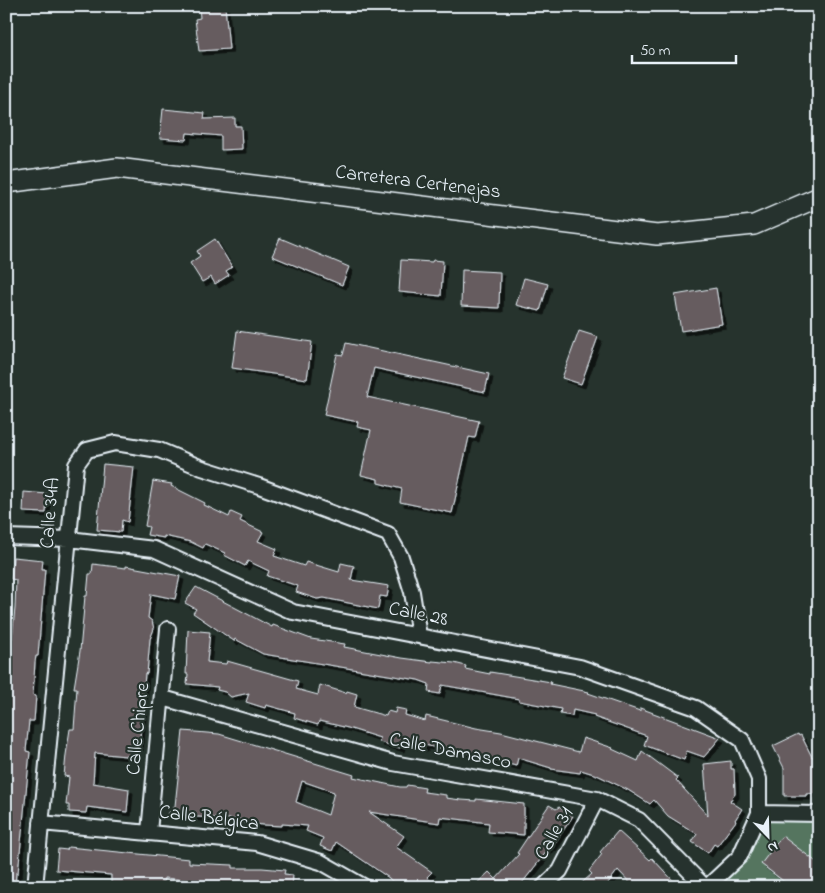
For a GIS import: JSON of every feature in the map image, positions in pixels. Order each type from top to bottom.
[{"type":"main road","name":"Carretera Certenejas","points":[[6,183],[117,168],[657,235],[754,225],[819,197]]},
{"type":"street","name":"Calle 34A","points":[[35,887],[76,465],[87,450],[115,442],[160,450],[202,468],[259,486],[388,534],[401,557],[409,584],[419,636]]},
{"type":"street","name":"Calle 28","points":[[6,538],[69,539],[154,549],[293,612],[580,667],[696,708],[742,740],[759,779],[759,813]]},
{"type":"street","name":"Calle Chipre","points":[[149,832],[168,629]]},
{"type":"street","name":"Calle Damasco","points":[[162,698],[392,763],[597,799],[639,820],[706,887]]},
{"type":"street","name":"Calle 31","points":[[543,887],[560,871],[597,799]]},
{"type":"street","points":[[706,887],[740,856],[759,813],[819,814]]},
{"type":"street","name":"Calle Bélgica","points":[[41,823],[257,843],[321,862],[365,887]]},
{"type":"green space","points":[[759,813],[819,819],[819,887],[710,887],[744,846]]},
{"type":"building","points":[[199,6],[225,6],[229,49],[199,51],[195,19],[200,18]]},
{"type":"building","points":[[163,109],[205,113],[204,119],[235,118],[235,126],[241,126],[242,149],[221,150],[221,136],[187,133],[186,140],[160,138]]},
{"type":"building","points":[[280,238],[349,267],[342,285],[272,256]]},
{"type":"building","points":[[215,239],[232,267],[226,271],[229,275],[215,284],[211,277],[202,282],[190,263],[200,256],[197,251]]},
{"type":"building","points":[[401,260],[443,261],[441,296],[399,292]]},
{"type":"building","points":[[462,270],[500,272],[499,308],[461,306]]},
{"type":"building","points":[[524,278],[548,284],[540,311],[516,305]]},
{"type":"building","points":[[716,288],[722,324],[681,331],[675,295]]},
{"type":"building","points":[[237,331],[312,342],[307,379],[232,368]]},
{"type":"building","points":[[579,331],[598,337],[581,384],[562,378]]},
{"type":"building","points":[[346,343],[489,374],[485,392],[374,368],[367,397],[479,421],[475,438],[469,437],[452,513],[400,502],[402,489],[378,483],[378,479],[361,475],[371,430],[357,427],[358,422],[324,415],[337,354],[343,355]]},
{"type":"building","points":[[103,464],[134,467],[128,522],[122,520],[121,532],[97,530]]},
{"type":"building","points":[[153,481],[172,484],[171,486],[229,517],[231,512],[242,517],[240,521],[263,532],[258,541],[277,549],[274,556],[304,566],[306,562],[339,572],[341,563],[354,566],[351,580],[389,586],[387,597],[380,596],[378,609],[324,598],[317,599],[296,592],[298,586],[267,576],[269,571],[248,561],[245,566],[224,555],[225,553],[205,544],[203,548],[191,542],[164,536],[164,538],[147,535],[149,527],[145,526]]},
{"type":"building","points":[[24,492],[47,494],[46,513],[23,512]]},
{"type":"building","points":[[13,557],[43,560],[42,569],[45,569],[38,656],[36,656],[35,662],[33,695],[36,696],[34,721],[29,721],[26,751],[30,752],[18,873],[16,873],[15,887],[6,887],[6,677],[8,650],[6,649],[6,639],[12,639],[15,608],[16,580],[11,579]]},
{"type":"building","points":[[93,564],[126,568],[126,566],[180,576],[175,599],[151,594],[148,618],[152,621],[154,629],[150,639],[147,674],[145,673],[139,747],[137,747],[136,757],[95,753],[93,783],[129,789],[127,812],[87,807],[86,813],[69,812],[69,805],[66,805],[69,777],[64,776],[66,755],[70,729],[74,729],[77,688],[74,688],[80,651],[85,596],[87,596],[89,574],[92,574]]},
{"type":"building","points":[[196,587],[272,627],[273,625],[311,639],[345,644],[344,647],[402,658],[454,663],[466,666],[465,669],[490,674],[490,672],[551,682],[550,684],[589,692],[640,711],[640,708],[720,738],[704,757],[687,751],[684,760],[644,745],[647,736],[594,717],[595,715],[573,710],[572,716],[560,714],[561,709],[442,685],[440,694],[428,692],[429,684],[418,680],[263,654],[235,639],[234,641],[193,613],[196,609],[185,603]]},
{"type":"building","points":[[188,630],[210,632],[207,662],[226,664],[227,661],[298,681],[296,689],[318,695],[320,685],[346,693],[347,691],[357,694],[354,707],[386,716],[388,711],[395,713],[396,708],[406,710],[405,715],[425,721],[426,716],[501,732],[579,752],[583,738],[613,748],[638,761],[642,751],[678,778],[676,780],[708,816],[704,764],[731,761],[731,769],[734,769],[735,794],[730,801],[742,809],[736,821],[717,846],[714,844],[708,853],[692,842],[697,834],[668,816],[654,800],[650,804],[628,790],[597,775],[581,770],[580,773],[551,769],[518,758],[516,766],[456,750],[456,753],[425,745],[424,748],[402,742],[400,748],[379,742],[380,738],[348,728],[319,721],[318,725],[294,718],[295,713],[266,705],[265,708],[246,702],[249,693],[231,697],[225,692],[217,690],[218,687],[187,684]]},
{"type":"building","points":[[183,731],[219,734],[354,775],[353,777],[400,787],[406,787],[407,785],[425,788],[424,792],[446,795],[446,798],[524,804],[524,835],[488,832],[489,823],[440,817],[439,823],[369,812],[404,836],[396,847],[432,872],[427,877],[436,887],[397,887],[389,878],[336,842],[332,851],[320,846],[323,838],[306,831],[308,826],[264,825],[243,823],[244,820],[167,815],[175,806]],"holes":[[[302,781],[334,792],[328,815],[296,802]]]},
{"type":"building","points":[[798,734],[799,736],[801,735],[812,757],[819,757],[819,793],[807,794],[807,796],[784,796],[784,768],[773,746]]},
{"type":"building","points":[[549,805],[556,809],[559,807],[573,816],[552,847],[519,887],[473,887],[489,872],[496,879],[519,854],[517,853]]},
{"type":"building","points":[[618,831],[650,860],[652,858],[679,887],[634,887],[618,870],[605,887],[577,887],[592,874],[589,871],[602,854],[600,852]]},
{"type":"building","points":[[782,836],[819,864],[819,887],[791,887],[761,864]]},
{"type":"building","points":[[68,847],[189,859],[189,863],[233,865],[233,868],[285,870],[284,874],[293,875],[292,887],[214,887],[194,885],[194,881],[164,878],[163,886],[153,885],[153,887],[111,883],[111,875],[56,870],[58,849],[67,850]]}]
